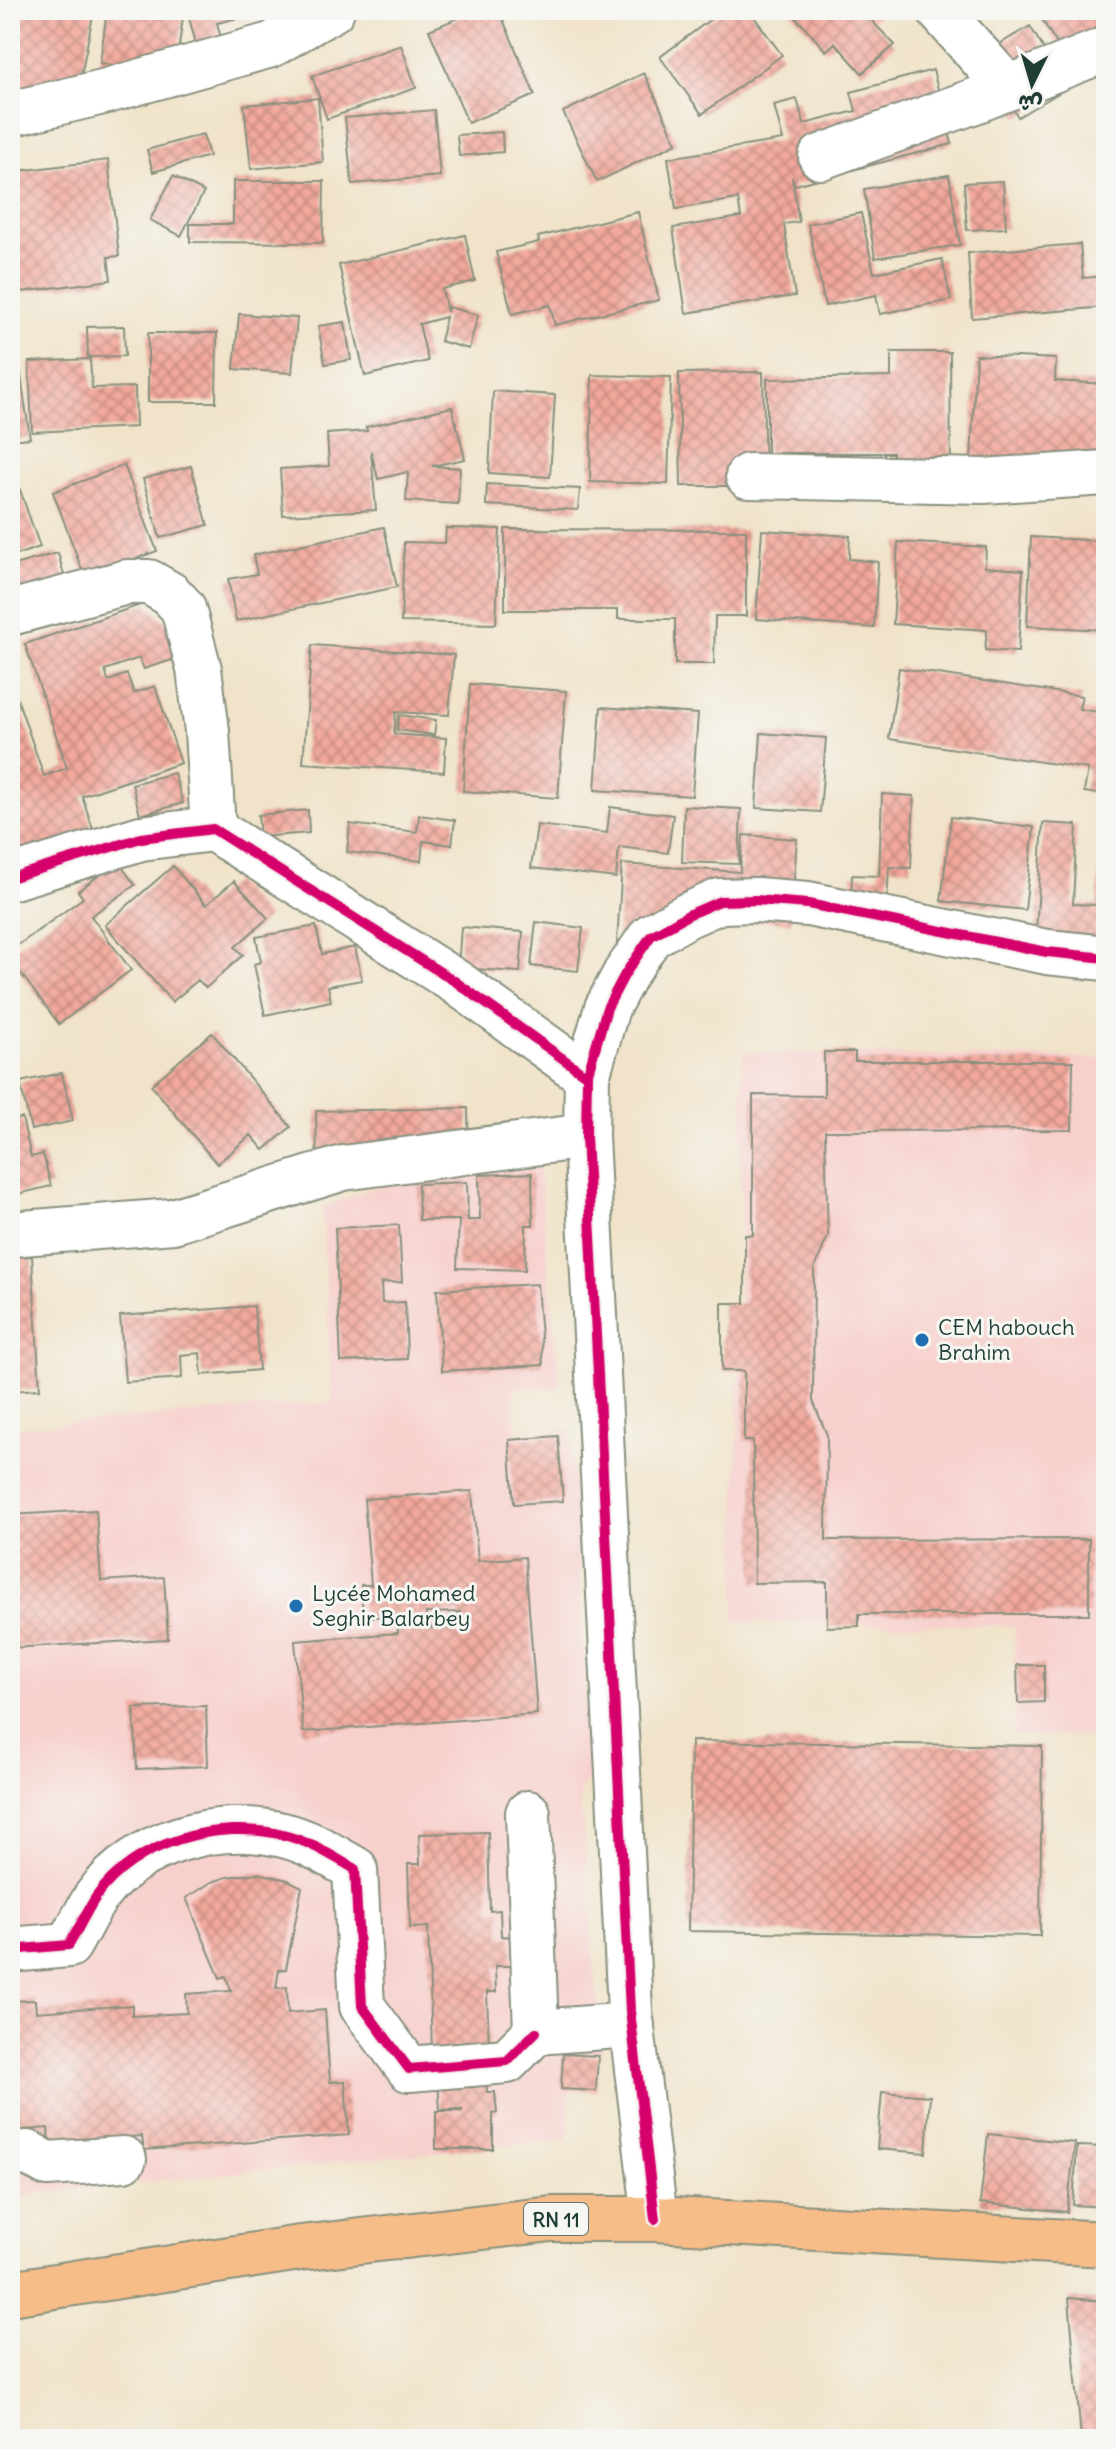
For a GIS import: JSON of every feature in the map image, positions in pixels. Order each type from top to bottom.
[{"type":"main road","name":"RN 11","points":[[10,2293],[300,2248],[552,2219],[655,2219],[1106,2244]]},
{"type":"street","points":[[10,114],[103,92],[271,45],[332,10]]},
{"type":"street","points":[[939,10],[1008,88]]},
{"type":"street","points":[[821,157],[1106,49]]},
{"type":"street","points":[[748,476],[983,481],[1106,473]]},
{"type":"street","points":[[10,613],[127,582],[149,582],[177,601],[183,608],[191,632],[199,669],[207,731],[213,829]]},
{"type":"street","points":[[10,878],[141,838],[213,829],[456,982],[587,1076]]},
{"type":"street","points":[[655,2219],[632,2025],[586,1136],[587,1076],[607,1008],[651,936],[720,901],[808,904],[1047,952],[1106,958]]},
{"type":"street","points":[[10,1234],[173,1221],[343,1168],[586,1136]]},
{"type":"street","points":[[528,1813],[536,2032]]},
{"type":"street","points":[[10,1950],[69,1945],[97,1896],[141,1857],[168,1843],[225,1830],[255,1830],[284,1835],[312,1845],[355,1869],[362,2006],[409,2069],[507,2061],[536,2032],[632,2025]]},
{"type":"street","points":[[10,2154],[28,2153],[47,2164],[124,2159]]},
{"type":"shaded area","name":"CEM habouch Brahim","points":[[743,1052],[1106,1058],[1106,1737],[1014,1735],[1015,1626],[735,1622]]},
{"type":"shaded area","name":"Lycée Mohamed Seghir Balarbey","points":[[538,1160],[560,1388],[514,1388],[516,1433],[571,1429],[591,1778],[580,1791],[602,2054],[572,2052],[568,2139],[10,2196],[10,1428],[332,1402],[322,1208],[396,1179]]},
{"type":"building","points":[[10,10],[94,10],[75,106],[10,93]]},
{"type":"building","points":[[107,10],[184,10],[175,74],[100,63]]},
{"type":"building","points":[[187,10],[244,10],[246,16],[217,23],[225,53],[200,59]]},
{"type":"building","points":[[478,10],[499,10],[535,95],[468,123],[429,30]]},
{"type":"building","points":[[723,10],[749,10],[782,55],[702,114],[660,57]]},
{"type":"building","points":[[789,10],[885,10],[872,21],[895,45],[862,73],[835,43],[826,51]]},
{"type":"building","points":[[1036,10],[1106,10],[1106,67],[1081,83]]},
{"type":"building","points":[[1030,26],[1067,88],[1018,117],[981,55]]},
{"type":"building","points":[[401,45],[416,88],[327,119],[312,76]]},
{"type":"building","points":[[933,70],[952,144],[795,185],[792,177],[799,222],[784,224],[795,296],[686,313],[673,228],[741,217],[738,199],[676,209],[668,158],[783,140],[774,105],[797,99],[804,124],[856,111],[851,92]]},
{"type":"building","points":[[644,73],[677,143],[597,182],[563,112]]},
{"type":"building","points":[[318,98],[323,162],[251,169],[244,105]]},
{"type":"building","points":[[434,110],[440,176],[352,184],[345,118]]},
{"type":"building","points":[[502,132],[503,152],[459,156],[457,135]]},
{"type":"building","points":[[203,134],[209,156],[153,172],[147,150]]},
{"type":"building","points":[[108,160],[119,256],[108,257],[111,280],[21,292],[15,240],[10,241],[10,172]]},
{"type":"building","points":[[949,175],[960,245],[875,258],[864,189]]},
{"type":"building","points":[[173,176],[204,192],[181,236],[150,220]]},
{"type":"building","points":[[233,181],[324,181],[323,243],[190,242],[190,224],[233,224]]},
{"type":"building","points":[[1003,181],[1006,228],[967,230],[964,183]]},
{"type":"building","points":[[638,212],[659,300],[555,325],[550,305],[512,314],[496,252],[539,242],[538,237]]},
{"type":"building","points":[[861,213],[874,273],[942,259],[951,300],[880,314],[876,295],[825,306],[808,224]]},
{"type":"building","points":[[465,235],[475,281],[442,289],[447,312],[448,307],[478,315],[469,349],[440,341],[446,317],[419,324],[428,361],[365,376],[339,265]]},
{"type":"building","points":[[1080,244],[1083,278],[1106,276],[1106,307],[972,318],[968,253]]},
{"type":"building","points":[[239,314],[297,318],[292,373],[234,369]]},
{"type":"building","points":[[345,322],[351,360],[325,364],[318,326]]},
{"type":"building","points":[[124,326],[125,356],[88,357],[87,327]]},
{"type":"building","points":[[148,333],[217,333],[216,402],[148,402]]},
{"type":"building","points":[[891,352],[950,352],[951,475],[893,476],[893,453],[767,453],[767,379],[891,377]]},
{"type":"building","points":[[976,355],[1056,359],[1055,381],[1106,384],[1106,487],[970,481]]},
{"type":"building","points":[[90,359],[92,388],[135,387],[136,427],[32,432],[29,362]]},
{"type":"building","points":[[19,362],[30,438],[10,440],[10,363]]},
{"type":"building","points":[[763,372],[765,486],[681,486],[679,373]]},
{"type":"building","points":[[592,375],[671,377],[668,484],[590,482]]},
{"type":"building","points":[[493,391],[555,395],[550,477],[489,473]]},
{"type":"building","points":[[452,407],[465,459],[432,466],[460,468],[458,504],[406,501],[408,472],[378,479],[371,451],[376,510],[283,515],[280,469],[329,466],[327,434],[367,431],[366,427]]},
{"type":"building","points":[[124,465],[157,551],[85,578],[53,492]]},
{"type":"building","points":[[191,466],[208,525],[160,538],[143,479]]},
{"type":"building","points":[[487,484],[580,489],[578,510],[486,505]]},
{"type":"building","points":[[19,487],[40,547],[10,557],[10,490]]},
{"type":"building","points":[[384,527],[397,587],[236,621],[228,579],[257,574],[253,555]]},
{"type":"building","points":[[446,528],[500,529],[496,624],[401,622],[404,542],[445,543]]},
{"type":"building","points":[[505,529],[746,530],[746,616],[715,616],[714,664],[675,664],[675,619],[618,619],[618,610],[505,610]]},
{"type":"building","points":[[762,530],[850,536],[849,559],[878,562],[874,628],[756,619]]},
{"type":"building","points":[[1031,537],[1106,541],[1106,630],[1027,626]]},
{"type":"building","points":[[898,542],[986,547],[985,567],[1023,570],[1018,652],[985,650],[987,630],[893,624]]},
{"type":"building","points":[[58,553],[76,619],[10,637],[10,566]]},
{"type":"building","points":[[146,603],[167,623],[178,658],[144,669],[139,658],[105,670],[108,681],[127,674],[134,693],[155,686],[181,763],[82,796],[95,835],[10,863],[10,678],[44,776],[67,768],[25,644]]},
{"type":"building","points":[[312,645],[454,655],[449,715],[396,712],[394,734],[446,738],[444,772],[303,763]]},
{"type":"building","points":[[899,668],[1082,696],[1079,709],[1106,713],[1106,795],[1084,792],[1088,769],[889,739]]},
{"type":"building","points":[[470,684],[566,691],[558,798],[463,791]]},
{"type":"building","points":[[601,707],[698,714],[692,796],[595,790]]},
{"type":"building","points":[[399,715],[436,720],[434,735],[397,730]]},
{"type":"building","points":[[761,733],[826,738],[820,812],[756,808]]},
{"type":"building","points":[[174,773],[183,803],[140,815],[132,784]]},
{"type":"building","points":[[882,794],[914,796],[911,868],[889,867],[887,905],[851,904],[852,875],[879,876]]},
{"type":"building","points":[[684,806],[741,809],[739,864],[682,862]]},
{"type":"building","points":[[610,807],[673,815],[668,853],[619,847],[616,878],[531,868],[537,825],[607,833]]},
{"type":"building","points":[[308,810],[309,833],[260,837],[258,815]]},
{"type":"building","points":[[419,815],[455,820],[452,845],[423,841],[421,861],[347,852],[350,824],[417,832]]},
{"type":"building","points":[[951,817],[1034,827],[1025,910],[941,901]]},
{"type":"building","points":[[1102,818],[1106,818],[1106,967],[1034,963],[1043,823],[1077,825],[1073,904],[1097,905]]},
{"type":"building","points":[[743,835],[797,839],[791,923],[673,914],[671,947],[617,943],[622,864],[740,872]]},
{"type":"building","points":[[118,861],[135,885],[91,916],[131,970],[59,1024],[10,959],[10,951],[83,898],[78,891]]},
{"type":"building","points":[[173,866],[206,905],[234,881],[268,918],[235,947],[243,955],[206,988],[198,980],[172,1002],[105,925]]},
{"type":"building","points":[[536,922],[583,928],[578,971],[531,966]]},
{"type":"building","points":[[316,926],[322,954],[355,947],[362,980],[328,986],[331,1001],[265,1015],[254,964],[261,962],[256,937]]},
{"type":"building","points":[[461,927],[523,932],[520,972],[458,968]]},
{"type":"building","points":[[212,1033],[291,1127],[264,1150],[251,1135],[217,1164],[151,1085]]},
{"type":"building","points":[[824,1052],[855,1052],[855,1061],[1073,1061],[1072,1130],[825,1131],[828,1236],[814,1269],[813,1401],[827,1435],[826,1540],[1089,1539],[1089,1614],[859,1614],[859,1626],[827,1627],[827,1582],[754,1583],[753,1441],[744,1441],[744,1371],[722,1371],[722,1303],[745,1303],[745,1235],[753,1235],[753,1095],[824,1096]]},
{"type":"building","points":[[62,1073],[73,1121],[31,1130],[20,1082]]},
{"type":"building","points":[[468,1108],[469,1166],[317,1169],[316,1111]]},
{"type":"building","points":[[22,1118],[31,1157],[43,1154],[51,1186],[10,1196],[10,1120]]},
{"type":"building","points":[[532,1173],[533,1225],[526,1225],[525,1270],[457,1268],[459,1220],[419,1220],[418,1184],[467,1182],[468,1220],[480,1220],[479,1175]]},
{"type":"building","points":[[399,1225],[402,1282],[381,1283],[382,1303],[405,1302],[407,1359],[341,1362],[335,1228]]},
{"type":"building","points":[[32,1256],[40,1389],[10,1391],[10,1257]]},
{"type":"building","points":[[537,1284],[543,1365],[442,1371],[437,1290]]},
{"type":"building","points":[[254,1306],[259,1370],[202,1375],[200,1353],[181,1355],[182,1378],[125,1382],[120,1316]]},
{"type":"building","points":[[558,1436],[563,1501],[514,1504],[509,1440]]},
{"type":"building","points":[[472,1491],[478,1561],[525,1557],[537,1714],[303,1732],[295,1641],[398,1633],[397,1615],[363,1618],[361,1585],[371,1585],[364,1499]],"holes":[[[460,1612],[460,1627],[426,1628],[426,1613]]]},
{"type":"building","points":[[96,1510],[101,1581],[164,1577],[168,1639],[10,1648],[10,1515]]},
{"type":"building","points":[[1017,1665],[1044,1665],[1044,1702],[1018,1703]]},
{"type":"building","points":[[206,1706],[208,1766],[137,1769],[134,1708]]},
{"type":"building","points":[[691,1741],[1042,1746],[1040,1936],[688,1931]]},
{"type":"building","points":[[488,1832],[490,1911],[500,1910],[501,1936],[512,1937],[513,1966],[495,1966],[496,1992],[487,1992],[489,2047],[432,2050],[428,1927],[410,1928],[408,1864],[420,1864],[419,1834]]},
{"type":"building","points":[[258,1873],[288,1880],[302,1887],[286,1969],[279,1970],[276,1988],[287,1987],[288,2013],[325,2010],[330,2082],[345,2081],[349,2135],[144,2150],[142,2136],[49,2142],[48,2128],[10,2131],[10,2001],[35,2000],[36,2012],[132,2005],[132,2016],[187,2013],[186,1994],[231,1991],[226,1976],[220,1978],[186,1898],[212,1882]]},
{"type":"building","points":[[563,2054],[598,2056],[596,2091],[561,2089]]},
{"type":"building","points":[[486,2079],[487,2092],[495,2092],[497,2113],[493,2114],[493,2149],[436,2149],[436,2111],[462,2111],[440,2110],[438,2082]]},
{"type":"building","points":[[882,2092],[930,2096],[926,2153],[877,2149]]},
{"type":"building","points":[[988,2134],[1075,2143],[1067,2212],[980,2203]]},
{"type":"building","points":[[1077,2146],[1106,2147],[1106,2207],[1073,2205]]},
{"type":"building","points":[[1069,2298],[1106,2301],[1106,2439],[1081,2439]]},
{"type":"cycle path","points":[[10,878],[141,838],[213,829],[456,982],[587,1076]]},
{"type":"cycle path","points":[[655,2219],[630,2011],[586,1136],[587,1076],[607,1008],[651,936],[720,901],[808,904],[1047,952],[1106,958]]},
{"type":"cycle path","points":[[10,1950],[69,1945],[96,1897],[113,1878],[133,1861],[156,1849],[206,1833],[258,1831],[302,1841],[355,1869],[362,2006],[409,2069],[507,2061],[536,2032]]},
{"type":"place","name":"CEM habouch Brahim","points":[[922,1340]]},
{"type":"place","name":"Lycée Mohamed Seghir Balarbey","points":[[296,1606]]}]
